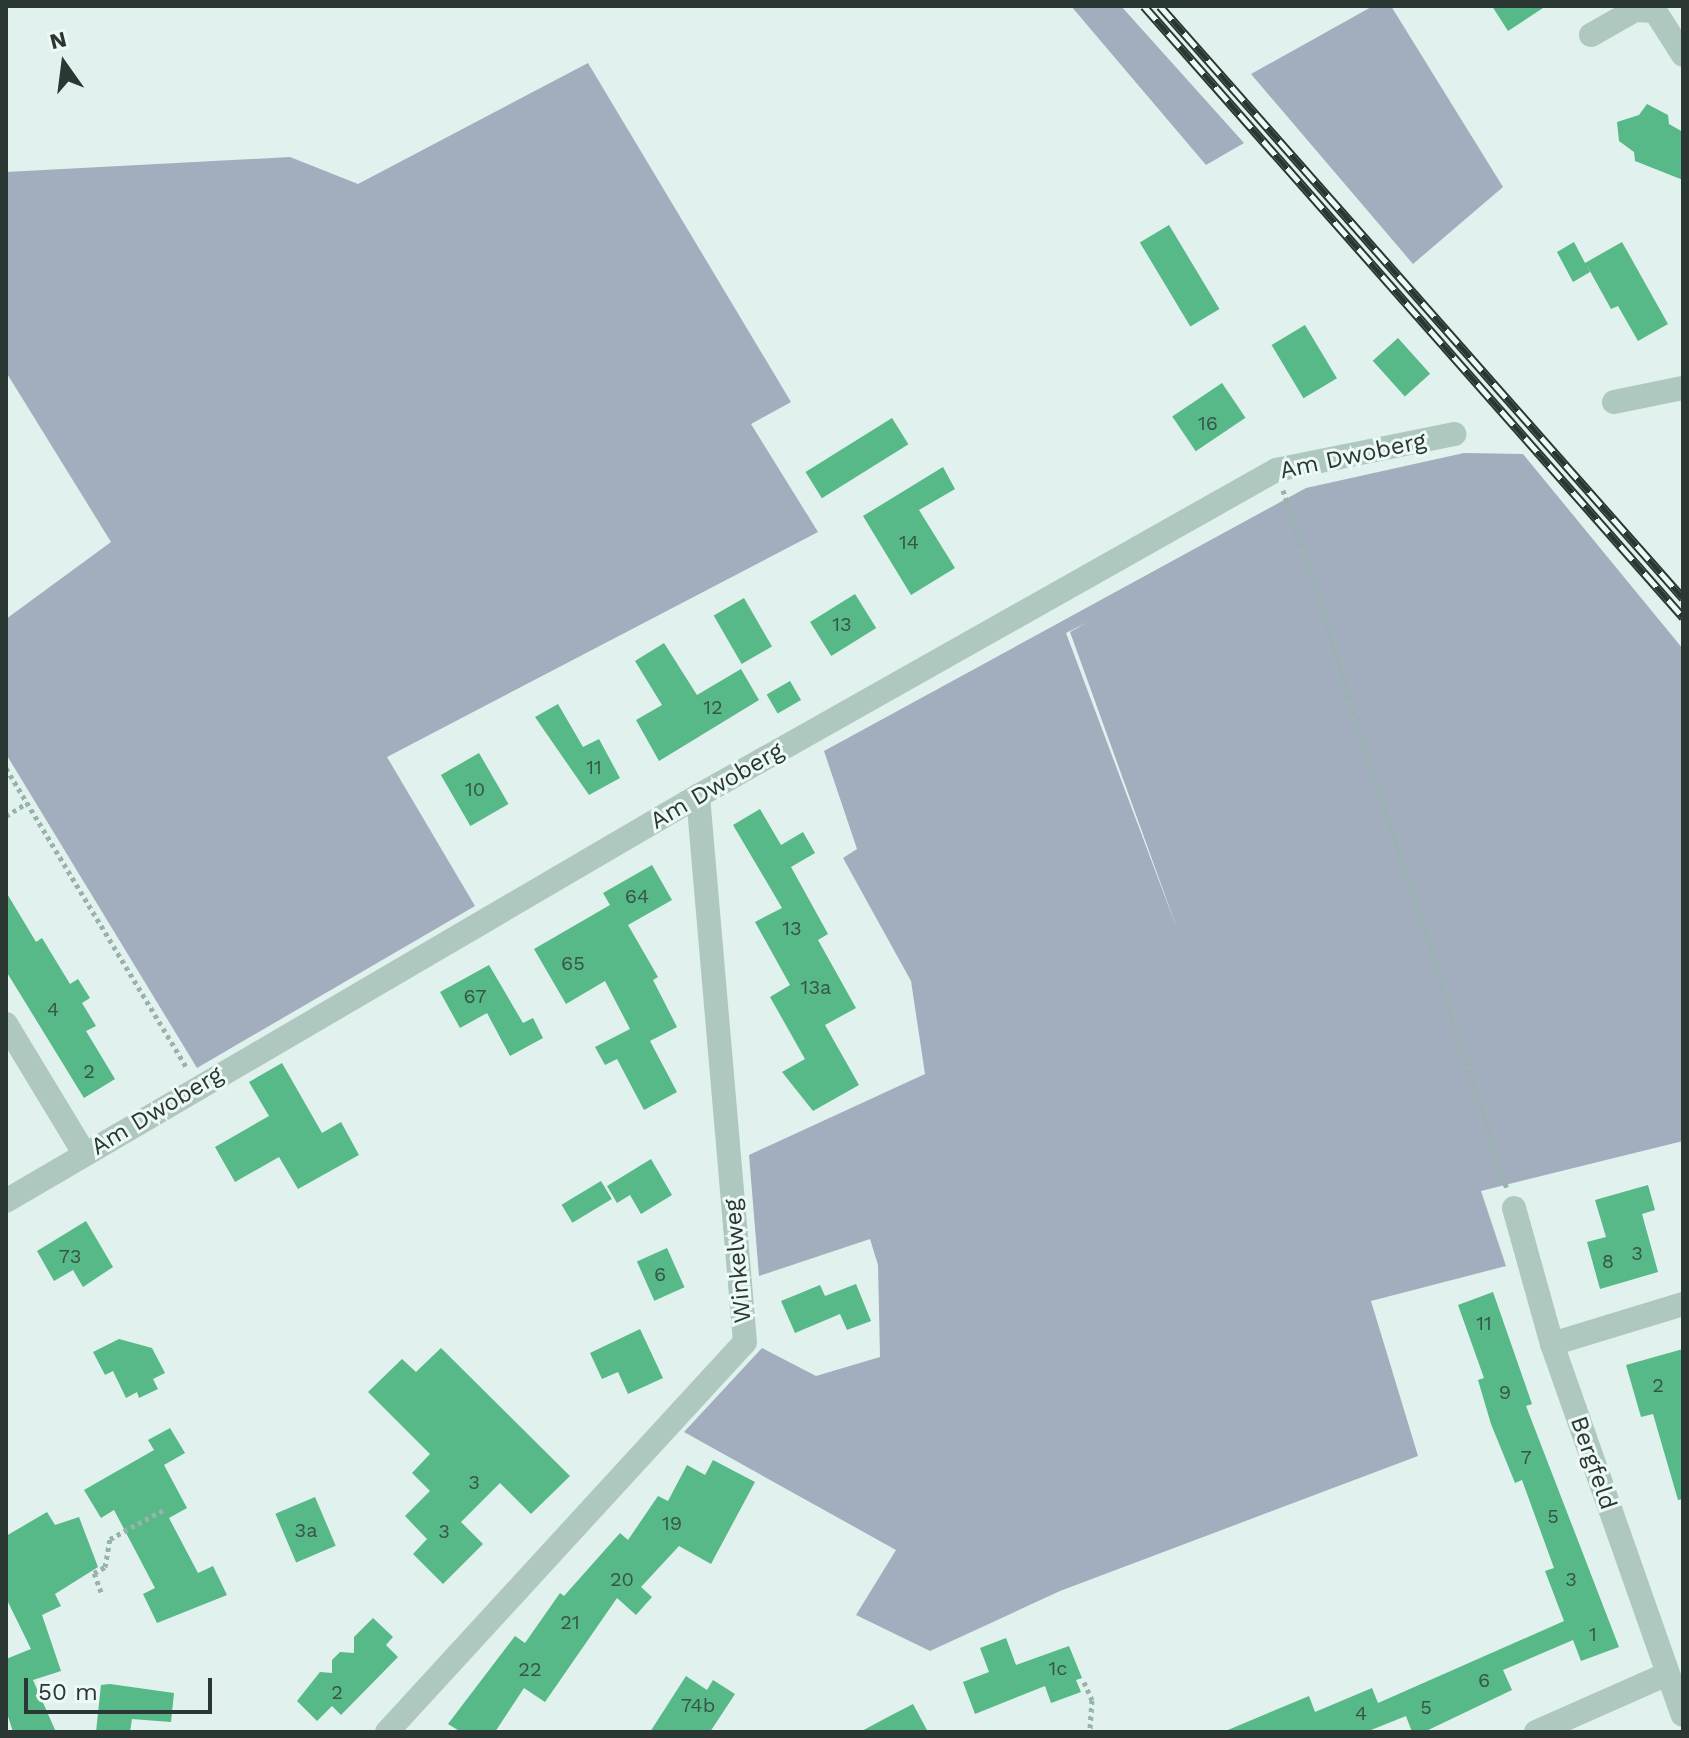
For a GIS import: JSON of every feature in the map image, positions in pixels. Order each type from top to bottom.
[{"type":"street","points":[[1591,35],[1635,10],[1655,11],[1683,55]]},
{"type":"street","points":[[1614,402],[1683,388]]},
{"type":"street","name":"Am Dwoberg","points":[[6,1201],[197,1086],[698,796],[1276,470],[1454,434]]},
{"type":"street","name":"Winkelweg","points":[[387,1732],[745,1342],[698,796]]},
{"type":"street","points":[[6,1024],[84,1153]]},
{"type":"street","name":"Bergfeld","points":[[1514,1208],[1552,1344],[1665,1675],[1683,1715]]},
{"type":"street","points":[[1552,1344],[1683,1304]]},
{"type":"street","points":[[1536,1732],[1665,1675]]},
{"type":"path","points":[[1276,470],[1514,1208]]},
{"type":"path","points":[[6,768],[197,1086]]},
{"type":"path","points":[[6,816],[27,803]]},
{"type":"path","points":[[101,1592],[94,1573],[105,1567],[110,1539],[165,1509]]},
{"type":"path","points":[[1084,1682],[1092,1700],[1090,1732]]},
{"type":"shaded area","points":[[1071,6],[1121,6],[1244,143],[1206,165]]},
{"type":"shaded area","points":[[1373,6],[1391,6],[1503,187],[1413,264],[1251,74]]},
{"type":"shaded area","points":[[588,63],[791,402],[751,424],[818,532],[387,757],[475,906],[197,1068],[6,754],[6,619],[111,542],[6,372],[6,172],[290,157],[358,184]]},
{"type":"shaded area","points":[[1464,453],[1523,454],[1683,649],[1683,1141],[1481,1191],[1506,1266],[1371,1301],[1418,1456],[1060,1591],[930,1651],[856,1615],[896,1550],[684,1432],[762,1348],[816,1376],[880,1357],[878,1265],[870,1239],[759,1276],[749,1155],[925,1074],[911,981],[843,858],[857,849],[824,751],[1306,488]],"holes":[[[1088,622],[1070,632],[1179,934],[1066,633]]]},
{"type":"building","points":[[1492,6],[1546,6],[1508,31]]},
{"type":"building","points":[[1647,104],[1668,115],[1669,124],[1683,132],[1683,180],[1635,161],[1634,152],[1619,141],[1617,122],[1639,115]]},
{"type":"building","points":[[1169,225],[1219,309],[1190,327],[1140,243]]},
{"type":"building","points":[[1574,242],[1585,263],[1622,242],[1668,324],[1638,341],[1618,306],[1611,309],[1586,264],[1590,272],[1573,282],[1557,252]]},
{"type":"building","points":[[1305,325],[1337,378],[1304,398],[1272,345]]},
{"type":"building","points":[[1398,338],[1430,374],[1405,396],[1373,361]]},
{"type":"building","points":[[1222,383],[1245,418],[1196,451],[1172,417]]},
{"type":"building","points":[[892,418],[908,444],[822,498],[805,472]]},
{"type":"building","points":[[943,467],[955,489],[919,510],[955,568],[911,595],[863,516]]},
{"type":"building","points":[[855,594],[876,628],[831,656],[810,622]]},
{"type":"building","points":[[744,598],[772,646],[742,664],[714,616]]},
{"type":"building","points":[[664,643],[697,695],[741,669],[759,700],[659,761],[636,720],[662,705],[635,661]]},
{"type":"building","points":[[790,681],[801,700],[778,714],[767,694]]},
{"type":"building","points":[[558,704],[583,747],[599,739],[620,778],[589,795],[535,717]]},
{"type":"building","points":[[479,753],[509,804],[470,826],[441,775]]},
{"type":"building","points":[[760,809],[781,845],[803,832],[815,853],[791,867],[828,934],[818,940],[856,1008],[825,1025],[859,1085],[813,1111],[782,1072],[805,1059],[770,997],[790,985],[755,922],[782,908],[733,825]]},
{"type":"building","points":[[652,865],[672,900],[628,925],[658,977],[653,980],[677,1027],[650,1041],[677,1092],[644,1110],[617,1059],[605,1065],[595,1047],[630,1029],[605,981],[566,1004],[534,949],[610,905],[603,893]]},
{"type":"building","points":[[6,892],[36,942],[42,938],[70,984],[78,979],[90,998],[82,1003],[96,1026],[86,1031],[115,1079],[84,1098],[6,971]]},
{"type":"building","points":[[489,965],[523,1023],[533,1018],[543,1038],[510,1056],[487,1013],[460,1028],[440,992]]},
{"type":"building","points":[[282,1063],[322,1133],[341,1122],[359,1155],[298,1189],[279,1157],[235,1182],[215,1147],[269,1116],[249,1082]]},
{"type":"building","points":[[651,1159],[672,1195],[641,1214],[630,1195],[617,1203],[607,1186]]},
{"type":"building","points":[[601,1181],[612,1199],[572,1223],[562,1205]]},
{"type":"building","points":[[1648,1185],[1655,1210],[1642,1214],[1658,1272],[1600,1289],[1587,1242],[1606,1237],[1595,1200]]},
{"type":"building","points":[[86,1221],[113,1267],[83,1287],[73,1270],[54,1281],[37,1251]]},
{"type":"building","points":[[667,1248],[684,1287],[654,1301],[637,1261]]},
{"type":"building","points":[[856,1284],[871,1321],[847,1330],[840,1314],[795,1333],[781,1301],[820,1285],[825,1296]]},
{"type":"building","points":[[1493,1292],[1532,1404],[1526,1406],[1619,1647],[1581,1661],[1573,1640],[1503,1670],[1512,1690],[1424,1732],[1412,1732],[1406,1716],[1366,1732],[1223,1732],[1309,1696],[1315,1712],[1372,1688],[1378,1703],[1564,1621],[1545,1571],[1554,1568],[1522,1480],[1515,1483],[1491,1424],[1478,1380],[1484,1378],[1458,1305]]},
{"type":"building","points":[[640,1329],[663,1378],[628,1394],[618,1372],[602,1379],[590,1353]]},
{"type":"building","points":[[119,1339],[152,1348],[165,1373],[153,1379],[158,1389],[139,1398],[137,1392],[126,1398],[113,1371],[105,1375],[93,1352]]},
{"type":"building","points":[[441,1348],[570,1476],[531,1514],[500,1483],[461,1522],[483,1544],[443,1584],[413,1554],[427,1539],[405,1516],[430,1491],[412,1473],[430,1454],[368,1392],[402,1359],[416,1372]]},
{"type":"building","points":[[1683,1349],[1683,1499],[1678,1500],[1653,1414],[1641,1417],[1626,1365]]},
{"type":"building","points":[[170,1428],[185,1453],[164,1465],[187,1508],[169,1518],[198,1573],[213,1566],[227,1595],[157,1623],[143,1594],[155,1588],[114,1510],[101,1518],[84,1490],[154,1450],[148,1440]]},
{"type":"building","points":[[713,1460],[755,1482],[711,1564],[679,1546],[641,1587],[652,1597],[636,1615],[617,1598],[545,1702],[524,1688],[495,1732],[461,1732],[448,1724],[515,1636],[525,1643],[560,1593],[564,1596],[620,1533],[628,1540],[658,1496],[668,1501],[687,1465],[705,1475]]},
{"type":"building","points":[[315,1497],[336,1546],[296,1563],[275,1514]]},
{"type":"building","points":[[47,1512],[55,1525],[79,1517],[98,1567],[55,1594],[61,1606],[42,1615],[61,1671],[33,1680],[56,1732],[13,1732],[6,1710],[6,1659],[31,1649],[6,1598],[6,1536]]},
{"type":"building","points":[[373,1618],[393,1637],[386,1645],[398,1657],[341,1715],[332,1706],[317,1721],[297,1701],[320,1672],[332,1673],[332,1660],[340,1652],[354,1653],[354,1637]]},
{"type":"building","points":[[1006,1638],[1016,1665],[1069,1646],[1082,1678],[1076,1680],[1081,1692],[1051,1703],[1045,1686],[975,1714],[963,1682],[989,1672],[980,1648]]},
{"type":"building","points":[[686,1676],[707,1690],[713,1680],[735,1694],[710,1732],[650,1732]]},
{"type":"building","points":[[101,1685],[174,1693],[171,1722],[132,1719],[130,1732],[96,1732]]},
{"type":"building","points":[[913,1704],[928,1732],[860,1732],[886,1718]]},
{"type":"railway","points":[[1144,6],[1683,617]]},
{"type":"railway","points":[[1160,6],[1683,598]]}]
